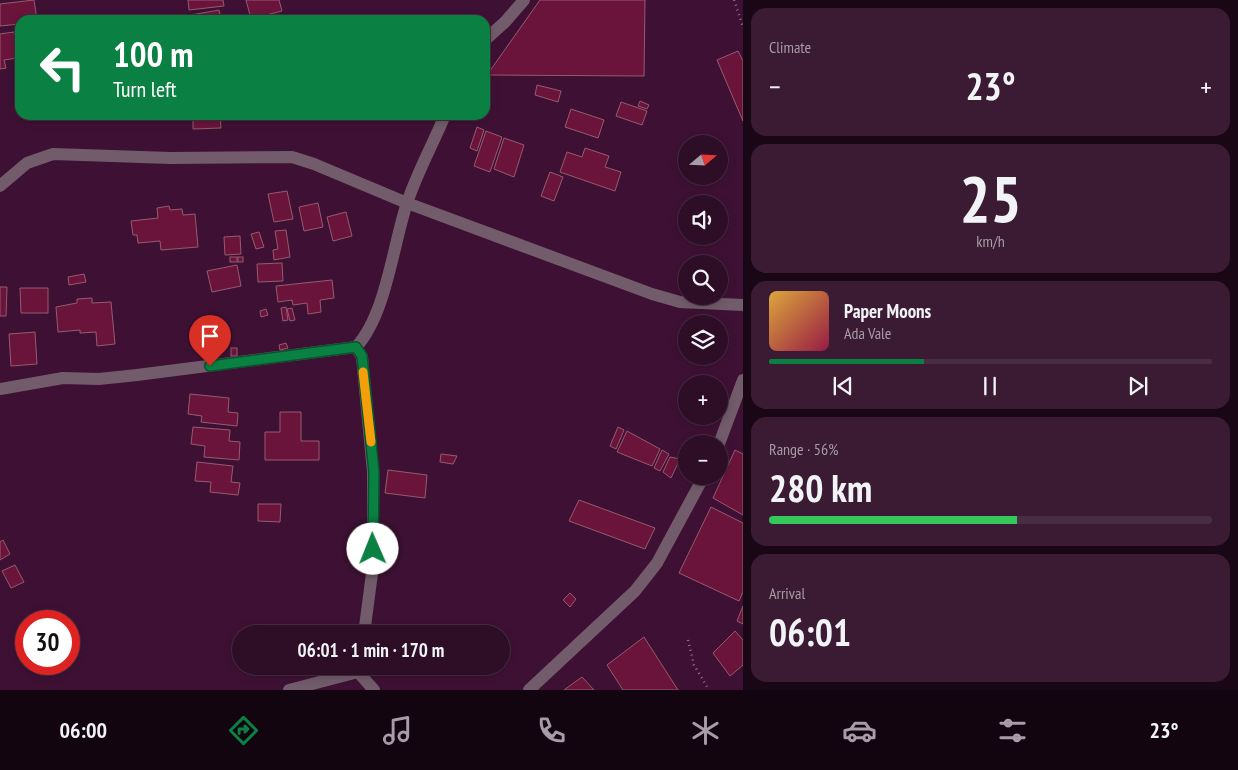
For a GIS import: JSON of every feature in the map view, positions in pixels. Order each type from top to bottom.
[{"type":"street","points":[[490,36],[524,0]]},
{"type":"street","points":[[0,389],[63,378],[99,379],[356,347],[370,326],[384,289],[407,203],[443,120]]},
{"type":"street","points":[[0,186],[27,163],[53,154],[170,158],[282,156],[309,162],[407,203],[652,294],[680,302],[743,305]]},
{"type":"street","points":[[356,347],[362,356],[374,472],[374,566],[365,625]]},
{"type":"street","points":[[722,435],[743,380]]},
{"type":"street","points":[[529,690],[635,591],[657,563],[699,485]]},
{"type":"street","points":[[289,690],[338,675]]},
{"type":"street","points":[[363,675],[374,690]]},
{"type":"path","points":[[734,0],[743,27]]},
{"type":"path","points":[[688,640],[694,665],[709,690]]},
{"type":"building","points":[[34,0],[36,15],[15,15],[15,24],[0,26],[0,4]]},
{"type":"building","points":[[188,0],[223,0],[224,6],[189,10]]},
{"type":"building","points":[[246,0],[279,0],[282,11],[266,15],[250,15]]},
{"type":"building","points":[[540,0],[645,0],[644,76],[490,75],[490,71]]},
{"type":"building","points":[[219,10],[220,15],[191,15]]},
{"type":"building","points":[[14,32],[15,58],[4,60],[6,68],[0,69],[0,34]]},
{"type":"building","points":[[738,51],[743,61],[743,121],[717,60]]},
{"type":"building","points":[[537,85],[561,91],[558,102],[535,95]]},
{"type":"building","points":[[640,101],[649,105],[647,109],[638,106]]},
{"type":"building","points":[[621,102],[647,111],[642,125],[616,116]]},
{"type":"building","points":[[571,109],[604,120],[598,138],[565,127]]},
{"type":"building","points":[[193,120],[220,120],[221,128],[193,129]]},
{"type":"building","points":[[477,127],[484,130],[477,151],[470,148]]},
{"type":"building","points":[[486,131],[502,137],[490,172],[474,166]]},
{"type":"building","points":[[504,138],[524,145],[514,177],[494,169]]},
{"type":"building","points":[[585,148],[609,156],[605,167],[621,172],[615,191],[560,172],[567,152],[582,157]]},
{"type":"building","points":[[550,172],[563,177],[554,201],[541,196]]},
{"type":"building","points":[[287,191],[293,219],[274,222],[268,194]]},
{"type":"building","points":[[318,203],[323,227],[304,231],[299,207]]},
{"type":"building","points":[[169,206],[170,210],[182,209],[183,215],[195,214],[198,247],[161,250],[160,241],[138,243],[137,235],[133,235],[131,221],[158,218],[157,208]]},
{"type":"building","points":[[346,212],[352,236],[333,241],[327,217]]},
{"type":"building","points":[[286,230],[290,257],[274,260],[273,250],[278,249],[275,231]]},
{"type":"building","points":[[259,232],[264,247],[256,249],[251,234]]},
{"type":"building","points":[[240,236],[241,254],[225,255],[224,237]]},
{"type":"building","points":[[230,257],[237,257],[237,262],[230,262]]},
{"type":"building","points":[[238,257],[243,257],[243,262],[238,262]]},
{"type":"building","points":[[282,263],[283,281],[258,282],[257,264]]},
{"type":"building","points":[[237,265],[241,286],[212,292],[207,271]]},
{"type":"building","points":[[84,274],[86,282],[69,285],[68,277]]},
{"type":"building","points":[[332,280],[334,298],[320,300],[321,312],[308,314],[307,303],[293,305],[292,300],[278,302],[276,286]]},
{"type":"building","points":[[0,287],[7,287],[6,316],[0,316]]},
{"type":"building","points":[[20,288],[48,288],[48,313],[21,313]]},
{"type":"building","points":[[92,298],[92,303],[111,302],[115,344],[97,346],[96,332],[80,333],[80,330],[58,332],[56,307],[77,303],[77,299]]},
{"type":"building","points":[[286,307],[288,320],[283,321],[281,308]]},
{"type":"building","points":[[292,308],[295,320],[290,321],[287,309]]},
{"type":"building","points":[[266,309],[268,315],[261,317],[260,311]]},
{"type":"building","points":[[35,332],[37,364],[11,366],[9,334]]},
{"type":"building","points":[[286,343],[288,348],[280,350],[279,345]]},
{"type":"building","points":[[231,348],[237,348],[237,356],[231,356]]},
{"type":"building","points":[[190,394],[229,398],[228,412],[238,413],[237,426],[201,422],[202,416],[188,414]]},
{"type":"building","points":[[280,412],[301,412],[301,441],[319,441],[319,460],[265,460],[265,432],[280,432]]},
{"type":"building","points":[[193,427],[230,430],[229,441],[240,442],[239,460],[204,457],[205,446],[191,444]]},
{"type":"building","points":[[618,427],[624,430],[616,449],[610,446]]},
{"type":"building","points":[[627,431],[660,449],[652,466],[617,452]]},
{"type":"building","points":[[662,450],[669,454],[660,471],[654,468]]},
{"type":"building","points":[[735,450],[743,454],[743,515],[713,498],[719,485],[728,485],[728,465]]},
{"type":"building","points":[[441,454],[457,456],[453,464],[440,462]]},
{"type":"building","points":[[670,457],[678,459],[678,463],[671,478],[663,472]]},
{"type":"building","points":[[197,462],[233,466],[231,482],[240,483],[238,495],[210,492],[211,482],[195,481]]},
{"type":"building","points":[[388,470],[427,475],[425,498],[385,493]]},
{"type":"building","points":[[579,500],[655,528],[645,549],[569,521]]},
{"type":"building","points":[[258,504],[281,504],[280,522],[258,521]]},
{"type":"building","points":[[711,507],[743,523],[743,592],[739,601],[679,573]]},
{"type":"building","points":[[3,540],[10,554],[0,560],[0,542]]},
{"type":"building","points":[[15,565],[24,582],[11,588],[2,571]]},
{"type":"building","points":[[570,593],[576,599],[570,607],[563,600]]},
{"type":"building","points":[[743,606],[743,624],[737,621]]},
{"type":"building","points":[[735,631],[743,640],[743,665],[730,676],[713,653]]},
{"type":"building","points":[[644,637],[678,690],[623,690],[607,665]]},
{"type":"building","points":[[582,677],[594,690],[564,690]]},
{"type":"slow traffic","points":[[363,372],[371,442]]},
{"type":"route","points":[[210,366],[356,347],[362,356],[374,472],[373,549]]}]
